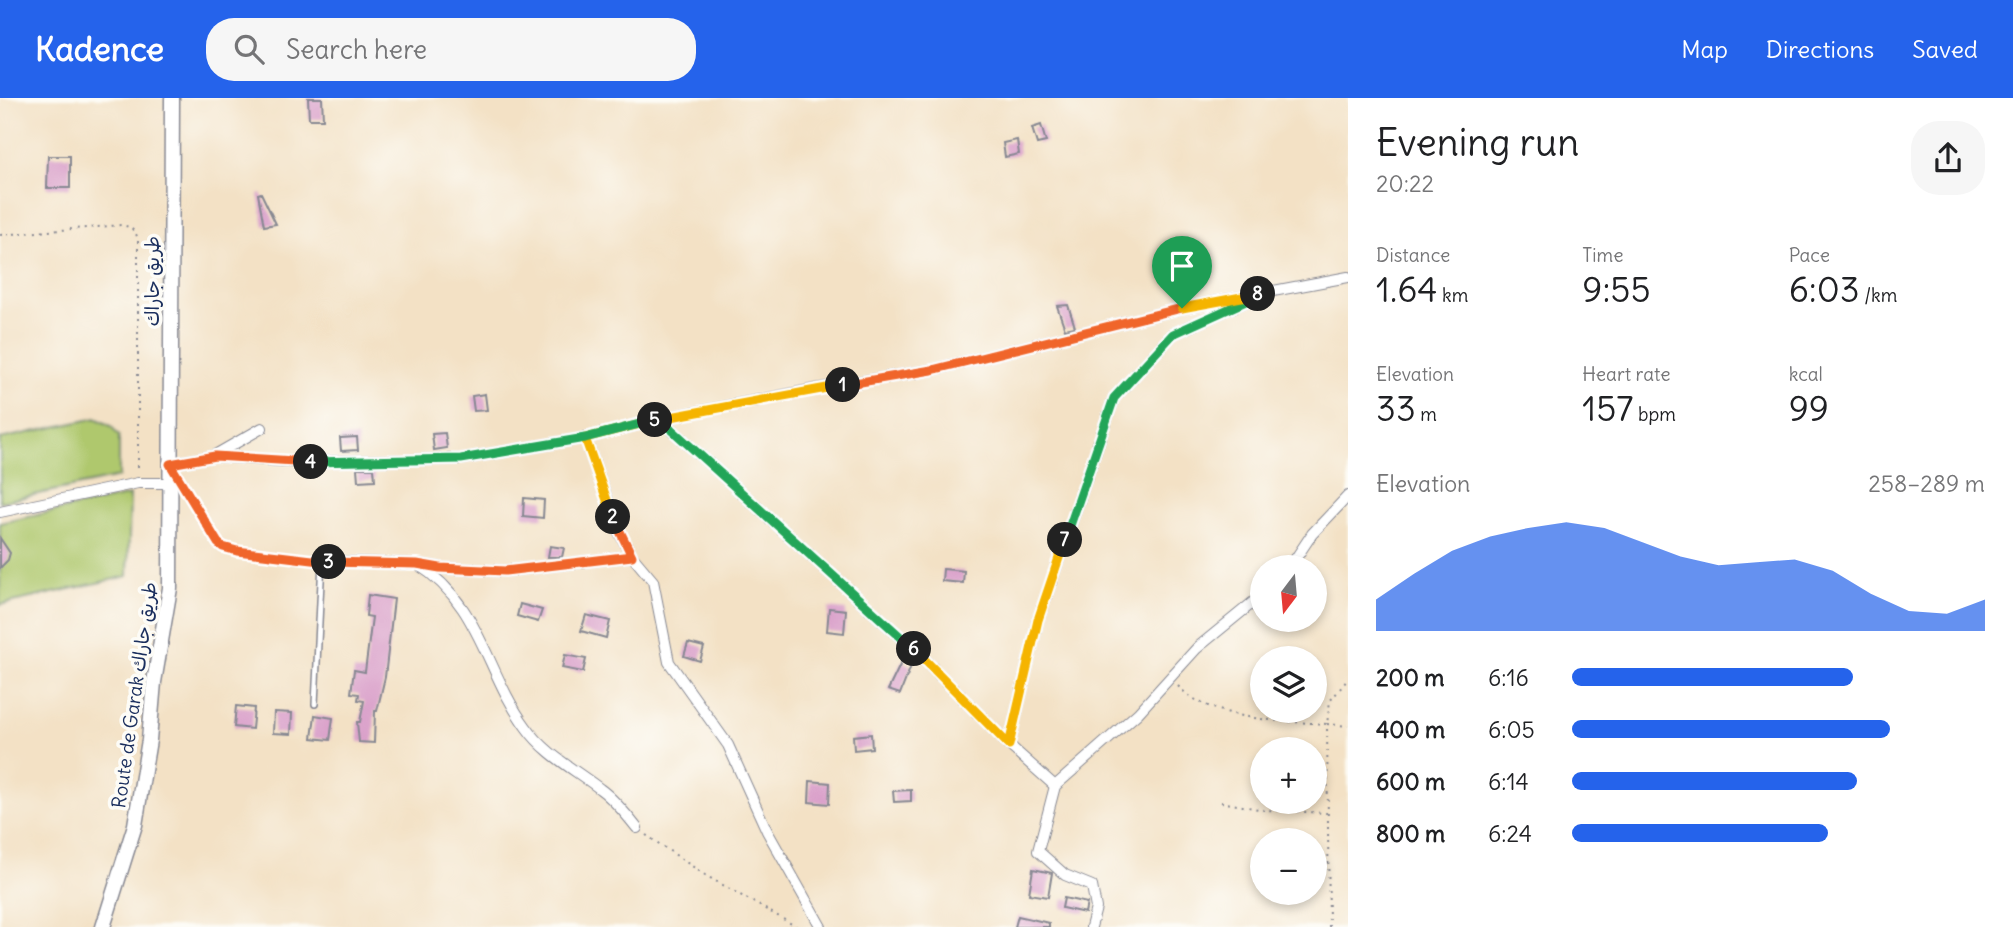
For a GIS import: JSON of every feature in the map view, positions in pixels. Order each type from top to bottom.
[{"type":"street","name":"طريق جاراك","points":[[170,464],[172,98]]},
{"type":"street","points":[[170,464],[215,456],[295,463],[461,459],[585,438],[660,419],[815,389],[932,370],[1182,308],[1348,277]]},
{"type":"street","points":[[1009,745],[1038,620],[1114,398],[1173,334],[1266,292]]},
{"type":"street","points":[[660,419],[918,652],[1009,745],[1055,786]]},
{"type":"street","points":[[215,456],[262,428]]},
{"type":"street","points":[[585,438],[619,532],[632,556],[653,582],[669,662],[728,745],[767,831],[821,927]]},
{"type":"street","name":"Route de Garak طريق جاراك","points":[[103,927],[135,825],[149,740],[154,682],[170,588],[170,464]]},
{"type":"street","points":[[0,512],[138,483],[171,482]]},
{"type":"street","points":[[1298,555],[1312,534],[1348,496]]},
{"type":"street","points":[[322,561],[417,564],[440,568],[505,571],[632,556]]},
{"type":"street","points":[[417,564],[450,589],[463,607],[514,710],[528,731],[561,763],[602,790],[637,828]]},
{"type":"street","points":[[1091,927],[1096,908],[1093,886],[1065,875],[1038,851],[1055,786],[1138,713],[1197,648],[1250,605]]},
{"type":"lane","points":[[170,464],[213,537],[223,547],[322,561],[316,704]]},
{"type":"path","points":[[0,235],[121,225],[129,226],[135,232],[138,239],[138,483]]},
{"type":"path","points":[[1170,678],[1188,696],[1207,706],[1257,718],[1348,726]]},
{"type":"path","points":[[1329,927],[1327,724],[1330,701],[1348,679]]},
{"type":"path","points":[[1221,802],[1287,812],[1328,813]]},
{"type":"path","points":[[637,828],[656,844],[705,876],[797,927]]},
{"type":"green space","points":[[96,418],[111,426],[119,436],[119,477],[0,502],[0,439]]},
{"type":"green space","points":[[130,495],[128,576],[0,605],[0,523]]},
{"type":"building","points":[[308,98],[322,98],[323,119],[309,119]]},
{"type":"building","points":[[1041,125],[1046,142],[1037,144],[1032,128]]},
{"type":"building","points":[[1017,140],[1019,154],[1005,157],[1003,143]]},
{"type":"building","points":[[48,156],[70,156],[70,188],[47,188]]},
{"type":"building","points":[[261,193],[276,224],[264,226],[258,194]]},
{"type":"building","points":[[1068,305],[1075,327],[1065,329],[1057,306]]},
{"type":"building","points":[[485,394],[487,410],[474,411],[472,396]]},
{"type":"building","points":[[445,433],[447,448],[434,450],[432,434]]},
{"type":"building","points":[[357,437],[358,450],[341,451],[340,438]]},
{"type":"building","points":[[357,468],[374,468],[375,480],[358,481]]},
{"type":"building","points":[[524,498],[544,500],[543,518],[523,516]]},
{"type":"building","points":[[0,538],[10,553],[8,560],[0,568]]},
{"type":"building","points":[[550,546],[564,548],[562,557],[548,557]]},
{"type":"building","points":[[943,569],[964,571],[963,583],[942,581]]},
{"type":"building","points":[[368,595],[394,599],[385,677],[375,711],[374,743],[359,742],[357,722],[360,722],[364,701],[358,700],[359,694],[351,693],[354,670],[365,672],[372,617],[366,616]]},
{"type":"building","points":[[520,604],[542,610],[538,622],[517,616]]},
{"type":"building","points":[[829,608],[846,610],[844,633],[827,631]]},
{"type":"building","points":[[586,615],[610,621],[606,638],[581,631]]},
{"type":"building","points":[[688,643],[704,647],[700,661],[684,656]]},
{"type":"building","points":[[565,655],[586,659],[583,672],[562,668]]},
{"type":"building","points":[[902,661],[911,666],[900,694],[888,690]]},
{"type":"building","points":[[236,706],[254,708],[252,729],[234,727]]},
{"type":"building","points":[[274,712],[292,713],[291,734],[273,733]]},
{"type":"building","points":[[315,715],[333,718],[330,740],[312,738]]},
{"type":"building","points":[[871,734],[872,748],[854,750],[853,736]]},
{"type":"building","points":[[810,781],[830,783],[829,804],[809,802]]},
{"type":"building","points":[[911,790],[911,801],[894,802],[893,791]]},
{"type":"building","points":[[1033,869],[1052,873],[1048,897],[1029,894]]},
{"type":"building","points":[[1064,898],[1087,903],[1085,913],[1062,908]]},
{"type":"building","points":[[1018,916],[1049,923],[1049,927],[1015,927]]},
{"type":"route","points":[[1182,308],[932,370],[660,419],[585,438],[619,532],[632,556],[505,571],[440,568],[417,564],[322,561],[230,550],[213,537],[170,464],[215,456],[295,463],[461,459],[585,438],[660,419],[918,652],[1009,745],[1038,620],[1114,398],[1173,334],[1266,292],[1182,308]]}]
